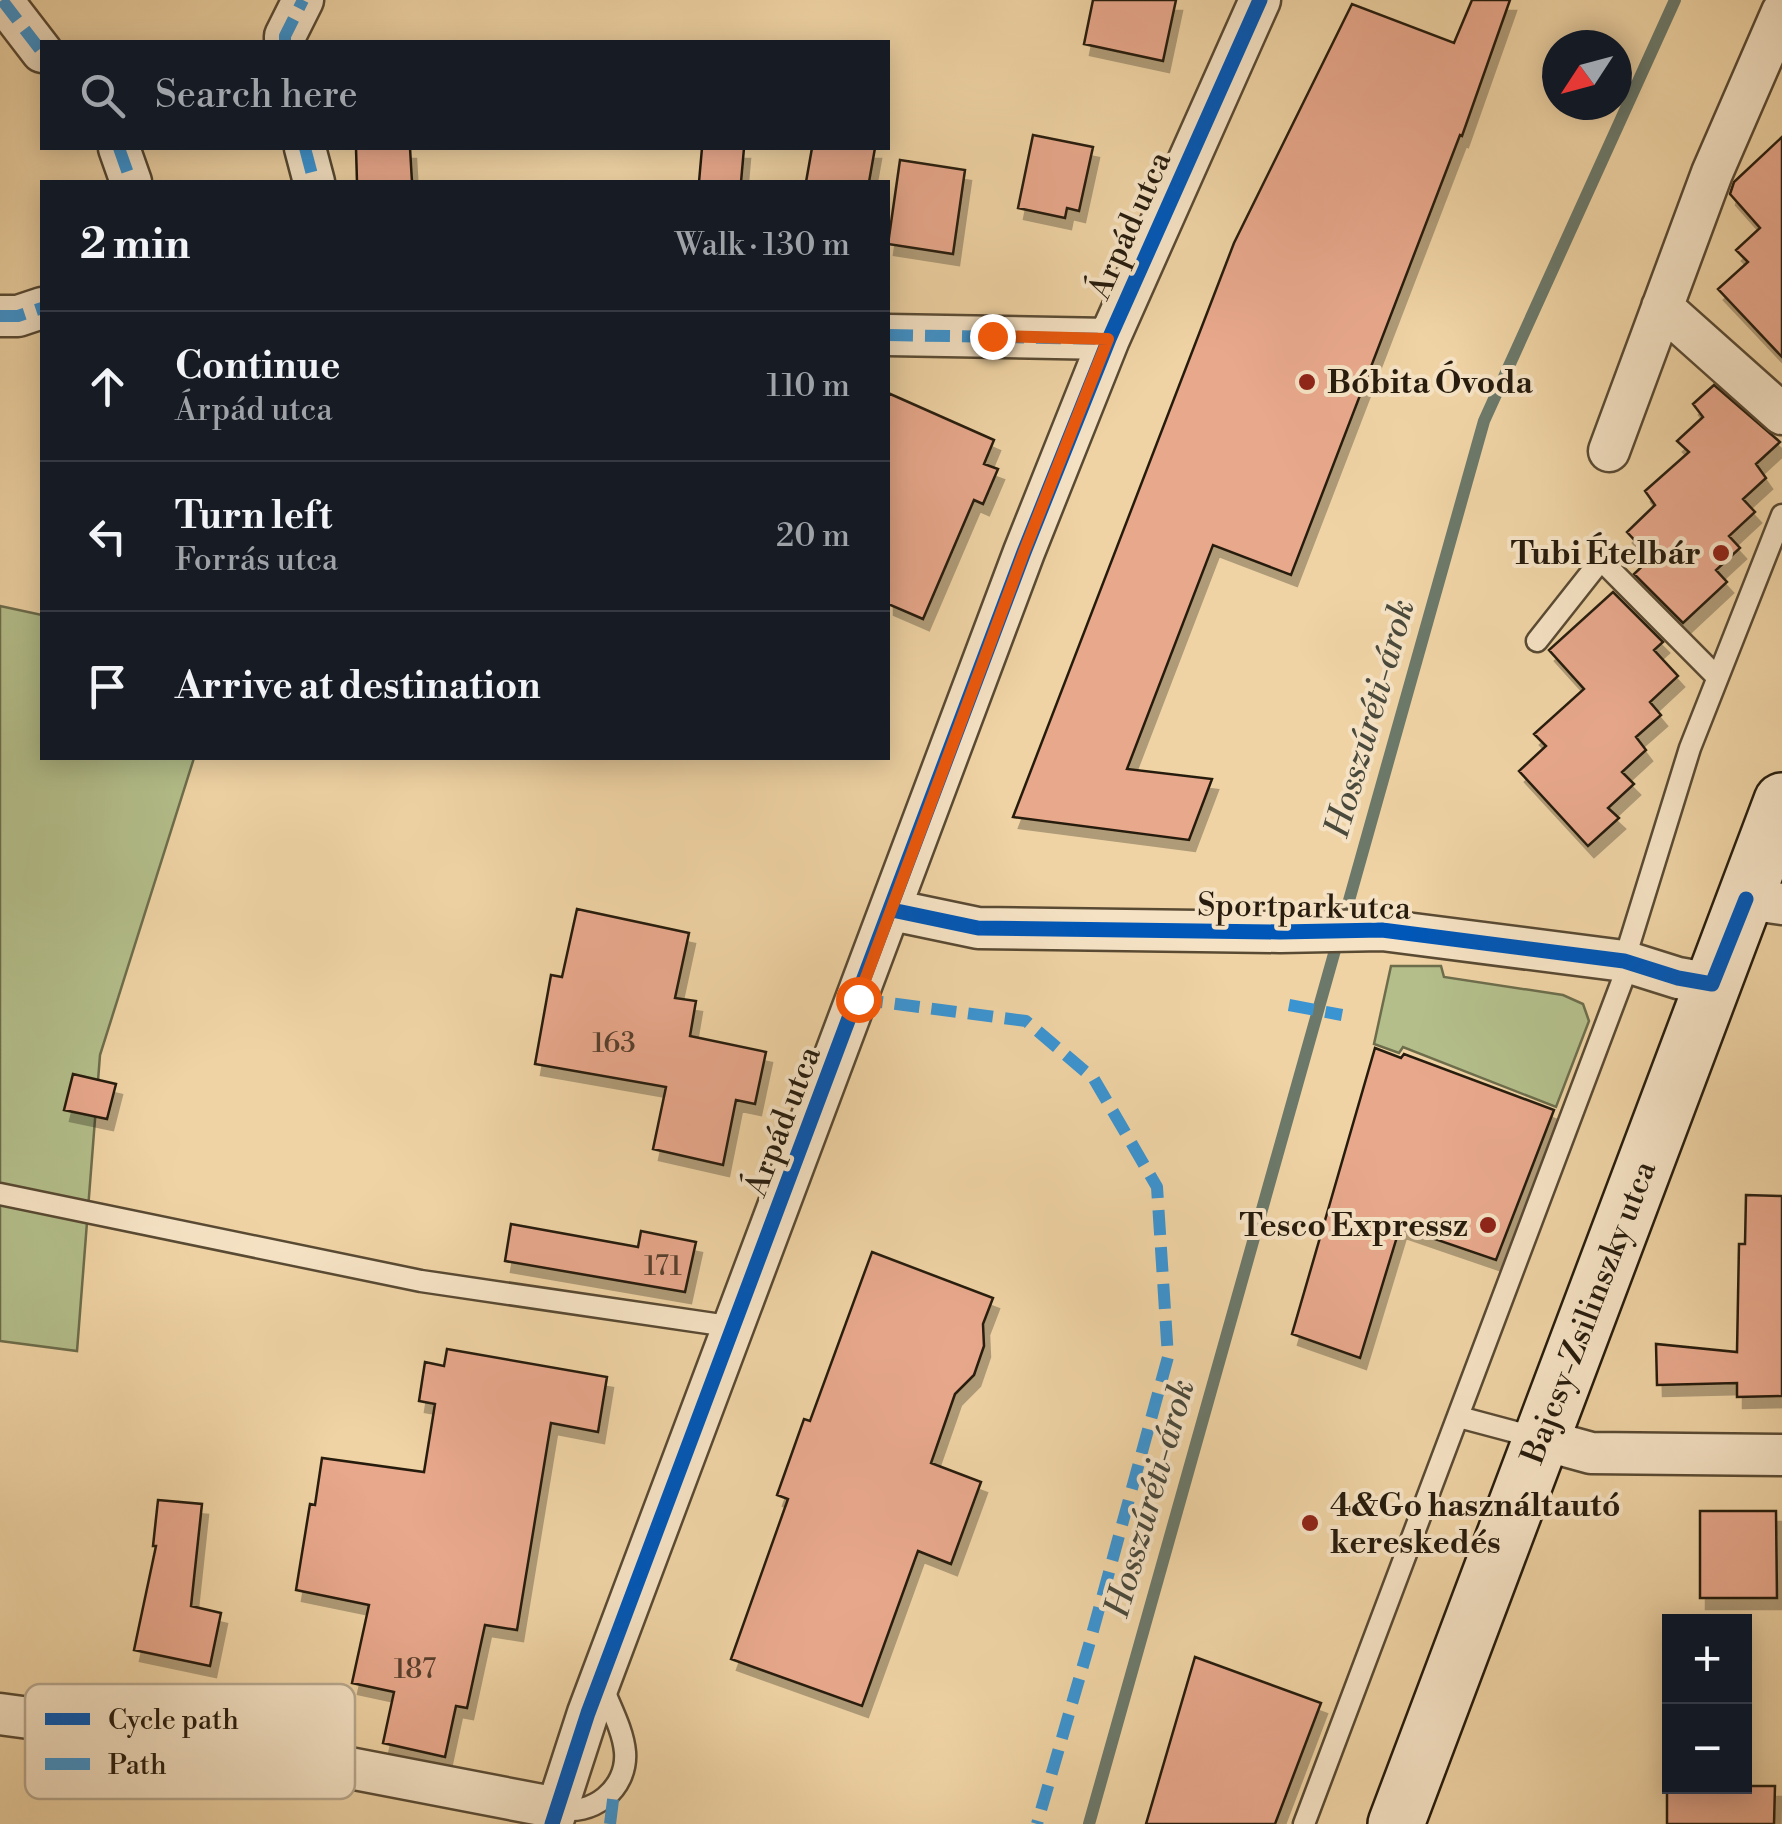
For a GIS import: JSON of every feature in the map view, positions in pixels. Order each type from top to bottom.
[{"type":"main road","name":"Bajcsy-Zsilinszky utca","points":[[1396,1824],[1712,984],[1764,901],[1782,800]]},
{"type":"street","points":[[2,0],[40,49]]},
{"type":"street","points":[[285,40],[303,0]]},
{"type":"street","name":"Árpád utca","points":[[554,1816],[600,1682],[1024,552],[1108,339],[1260,0]]},
{"type":"street","points":[[1609,451],[1712,173],[1777,40]]},
{"type":"street","points":[[120,150],[130,180]]},
{"type":"street","points":[[306,150],[313,180]]},
{"type":"street","points":[[1662,307],[1782,414]]},
{"type":"street","points":[[0,316],[18,316],[40,309]]},
{"type":"street","points":[[890,335],[1108,339]]},
{"type":"street","name":"Sportpark utca","points":[[892,910],[978,928],[1382,930],[1627,962],[1712,984]]},
{"type":"street","points":[[1540,1439],[1591,1453],[1782,1455]]},
{"type":"street","points":[[0,1714],[25,1717]]},
{"type":"street","points":[[355,1772],[554,1816]]},
{"type":"lane","points":[[1310,1822],[1627,962],[1690,748],[1782,515]]},
{"type":"lane","points":[[1538,640],[1601,560],[1717,677]]},
{"type":"lane","points":[[0,1194],[421,1281],[734,1327]]},
{"type":"lane","points":[[1459,1418],[1540,1439]]},
{"type":"green space","points":[[0,606],[40,615],[40,760],[193,760],[100,1055],[77,1351],[0,1341]]},
{"type":"green space","points":[[1391,966],[1441,966],[1444,977],[1563,995],[1583,1004],[1589,1021],[1556,1107],[1403,1047],[1399,1053],[1374,1044]]},
{"type":"building","points":[[1093,0],[1176,0],[1163,61],[1084,44]]},
{"type":"building","points":[[1472,0],[1510,0],[1462,136],[1291,575],[1213,545],[1127,769],[1212,779],[1189,840],[1013,817],[1234,243],[1352,4],[1454,43]]},
{"type":"building","points":[[1033,135],[1093,147],[1079,211],[1067,208],[1065,218],[1018,208]]},
{"type":"building","points":[[1782,137],[1782,357],[1718,289],[1748,262],[1736,250],[1760,228],[1730,194],[1734,182]]},
{"type":"building","points":[[356,150],[410,150],[412,180],[357,180]]},
{"type":"building","points":[[702,150],[744,150],[741,180],[699,180]]},
{"type":"building","points":[[812,150],[875,150],[869,180],[806,180]]},
{"type":"building","points":[[900,160],[965,170],[953,254],[890,244]]},
{"type":"building","points":[[1714,385],[1780,442],[1756,464],[1766,478],[1743,499],[1755,512],[1729,536],[1740,548],[1716,570],[1727,582],[1683,623],[1634,574],[1651,558],[1627,532],[1655,505],[1645,491],[1689,452],[1677,441],[1703,417],[1693,404]]},
{"type":"building","points":[[890,394],[994,440],[984,464],[998,469],[983,504],[974,500],[923,619],[890,605]]},
{"type":"building","points":[[1613,592],[1663,642],[1654,650],[1678,676],[1650,702],[1661,715],[1636,737],[1646,750],[1622,772],[1634,784],[1608,808],[1619,818],[1588,846],[1519,771],[1546,746],[1534,734],[1584,689],[1549,650]]},
{"type":"building","points":[[577,909],[689,933],[675,998],[696,1001],[690,1036],[766,1052],[755,1104],[736,1100],[723,1165],[653,1149],[666,1087],[535,1064],[551,975],[562,977]]},
{"type":"building","points":[[1375,1048],[1401,1058],[1404,1054],[1554,1110],[1496,1260],[1400,1227],[1360,1358],[1292,1334]]},
{"type":"building","points":[[73,1074],[116,1084],[107,1119],[64,1110]]},
{"type":"building","points":[[1746,1195],[1782,1196],[1782,1396],[1737,1397],[1737,1383],[1657,1385],[1656,1344],[1737,1352],[1739,1244],[1745,1244]]},
{"type":"building","points":[[511,1224],[638,1247],[641,1231],[696,1242],[685,1292],[505,1261]]},
{"type":"building","points":[[872,1252],[993,1298],[983,1324],[984,1346],[974,1375],[955,1394],[931,1463],[981,1482],[951,1564],[918,1551],[862,1706],[731,1659],[788,1499],[777,1495],[804,1419],[810,1421]]},
{"type":"building","points":[[447,1349],[607,1377],[598,1432],[551,1423],[517,1630],[485,1625],[467,1708],[456,1706],[445,1757],[383,1743],[394,1692],[352,1683],[369,1605],[296,1590],[322,1458],[424,1472],[435,1404],[419,1401],[425,1362],[444,1366]]},
{"type":"building","points":[[158,1500],[202,1504],[191,1606],[221,1613],[210,1666],[134,1650],[156,1546]]},
{"type":"building","points":[[1700,1511],[1776,1511],[1777,1598],[1700,1598]]},
{"type":"building","points":[[1195,1657],[1321,1703],[1275,1824],[1146,1824]]},
{"type":"building","points":[[1752,1786],[1775,1786],[1774,1824],[1667,1824],[1667,1794],[1752,1794]]},
{"type":"waterway","name":"Hosszúréti-árok","points":[[1089,1824],[1484,421],[1675,0]]},
{"type":"marked path","points":[[2,0],[40,49]]},
{"type":"marked path","points":[[285,40],[303,0]]},
{"type":"marked path","points":[[120,150],[130,180]]},
{"type":"marked path","points":[[306,150],[313,180]]},
{"type":"marked path","points":[[0,316],[18,316],[40,309]]},
{"type":"marked path","points":[[890,335],[1109,339]]},
{"type":"marked path","points":[[858,999],[1026,1021],[1094,1079],[1157,1187],[1168,1357],[1037,1824]]},
{"type":"marked path","points":[[1289,1005],[1342,1015]]},
{"type":"marked path","points":[[610,1824],[614,1792]]},
{"type":"cycle path","points":[[552,1824],[588,1713],[1024,552],[1109,339],[1260,0]]},
{"type":"cycle path","points":[[892,910],[978,928],[1382,930],[1624,961],[1712,984],[1746,899]]},
{"type":"place","name":"Bóbita Óvoda","points":[[1307,382]]},
{"type":"place","name":"Tubi Ételbár","points":[[1721,553]]},
{"type":"place","name":"Tesco Expressz","points":[[1488,1225]]},
{"type":"place","name":"4&Go használtautó kereskedés","points":[[1310,1523]]},
{"type":"route","points":[[858,999],[1024,552],[1108,339],[992,336]]}]
